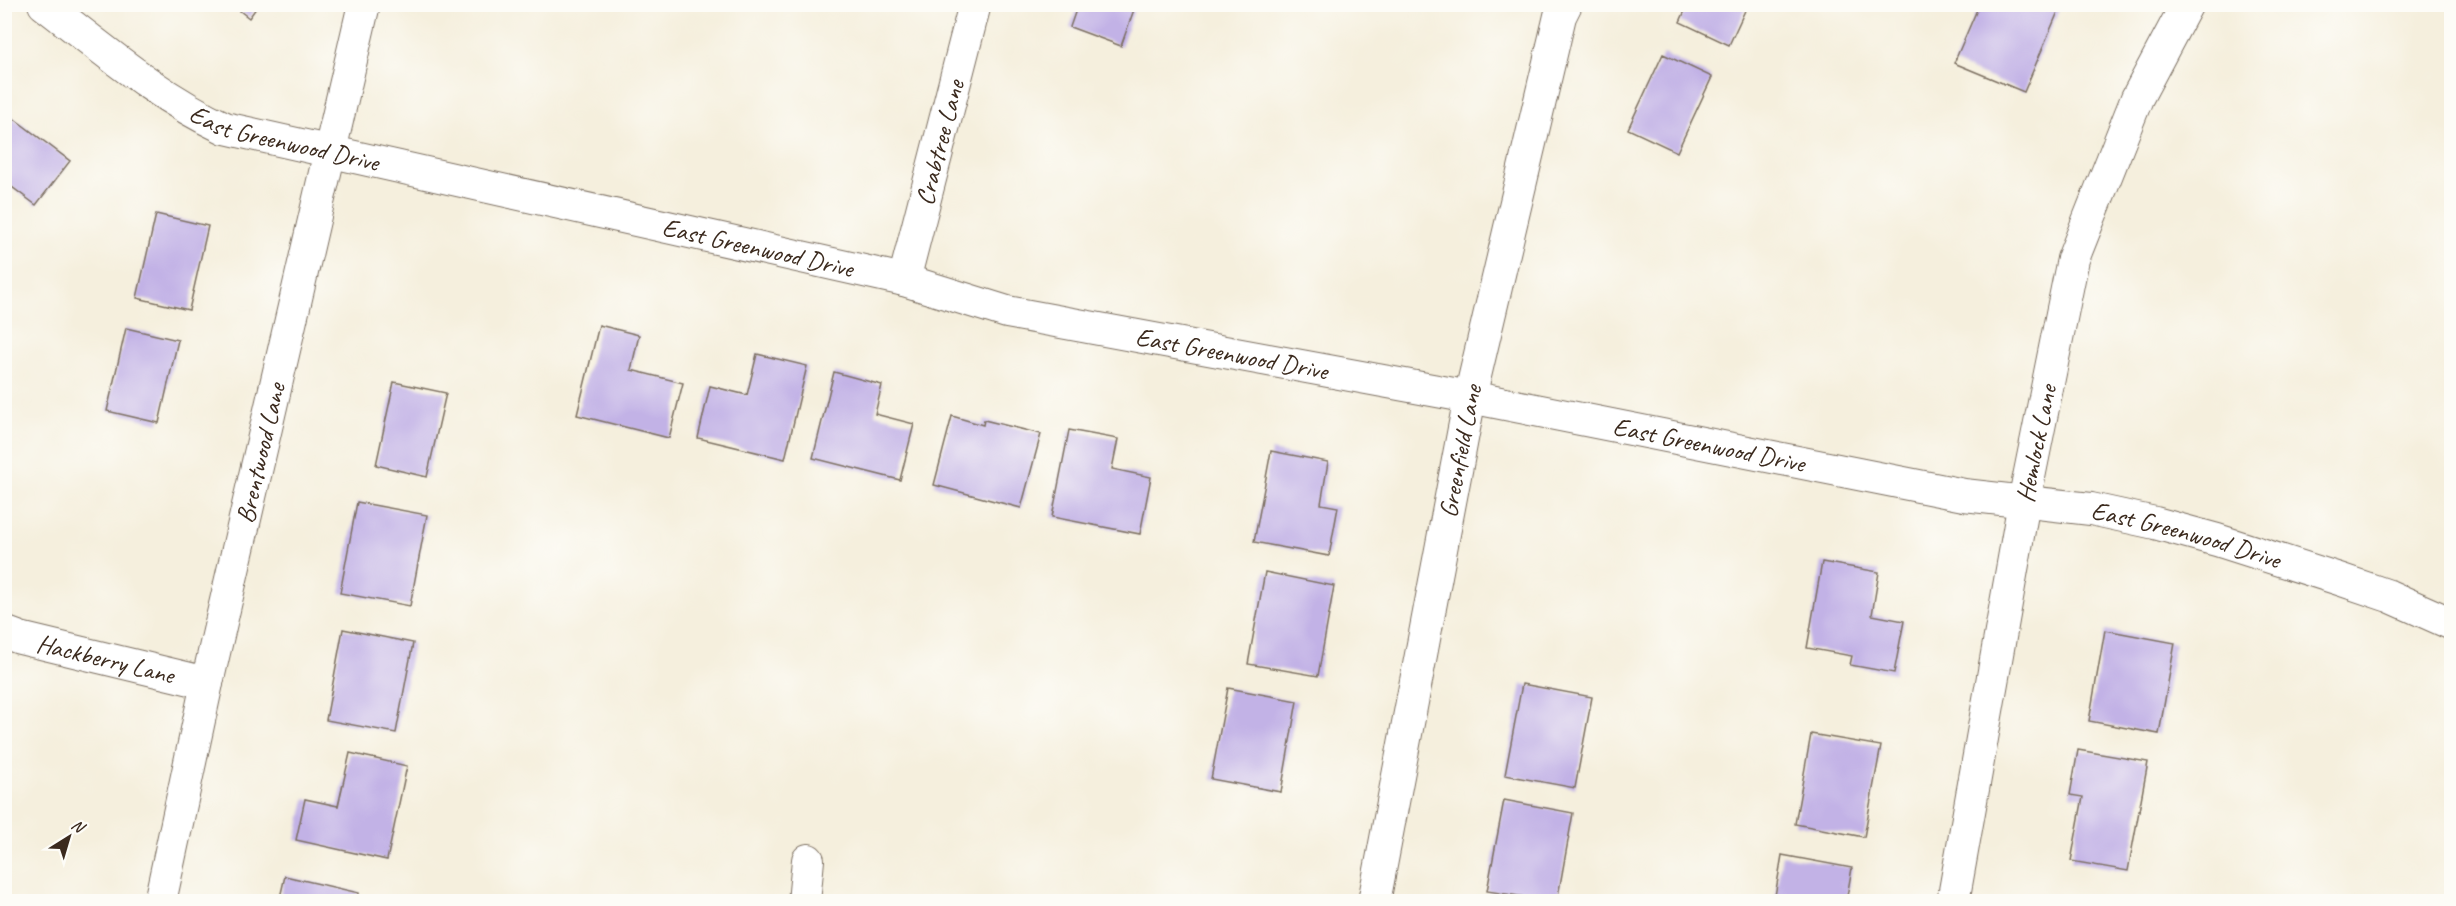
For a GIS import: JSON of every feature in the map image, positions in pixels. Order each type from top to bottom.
[{"type":"street","name":"East Greenwood Drive","points":[[44,4],[157,91],[225,129],[904,280],[1007,312],[1470,397],[1964,495],[2091,509],[2217,540],[2379,593],[2451,624]]},
{"type":"street","name":"Brentwood Lane","points":[[160,902],[207,683],[364,4]]},
{"type":"street","name":"Crabtree Lane","points":[[904,280],[975,4]]},
{"type":"street","name":"Greenfield Lane","points":[[1374,902],[1470,397],[1560,16],[1566,4]]},
{"type":"street","name":"Hemlock Lane","points":[[1953,902],[2024,502],[2073,259],[2137,98],[2187,4]]},
{"type":"street","name":"Hackberry Lane","points":[[4,632],[207,683]]},
{"type":"street","points":[[804,902],[808,860]]},
{"type":"building","points":[[231,4],[259,4],[249,18]]},
{"type":"building","points":[[1078,4],[1136,4],[1121,46],[1070,27]]},
{"type":"building","points":[[1688,4],[1748,4],[1729,45],[1680,22]]},
{"type":"building","points":[[1979,5],[2055,5],[2060,7],[2024,92],[1954,63]]},
{"type":"building","points":[[1663,54],[1712,77],[1677,152],[1628,129]]},
{"type":"building","points":[[4,111],[70,161],[36,205],[4,181]]},
{"type":"building","points":[[156,214],[208,226],[189,310],[137,298]]},
{"type":"building","points":[[599,325],[639,335],[631,370],[683,383],[669,438],[577,415]]},
{"type":"building","points":[[126,328],[178,340],[159,423],[107,411]]},
{"type":"building","points":[[757,354],[807,366],[785,459],[698,438],[710,386],[747,395]]},
{"type":"building","points":[[834,372],[882,385],[875,414],[914,424],[900,480],[813,458]]},
{"type":"building","points":[[394,382],[446,393],[427,477],[376,465]]},
{"type":"building","points":[[952,416],[983,425],[984,420],[1041,434],[1021,508],[934,485]]},
{"type":"building","points":[[1069,430],[1118,439],[1112,469],[1151,477],[1140,534],[1052,517]]},
{"type":"building","points":[[1271,451],[1328,462],[1321,504],[1338,507],[1329,556],[1254,542]]},
{"type":"building","points":[[357,502],[427,515],[410,606],[340,593]]},
{"type":"building","points":[[1822,562],[1879,572],[1872,615],[1904,621],[1894,673],[1850,665],[1852,656],[1807,648]]},
{"type":"building","points":[[1265,572],[1334,586],[1318,676],[1248,664]]},
{"type":"building","points":[[343,629],[413,643],[396,733],[326,720]]},
{"type":"building","points":[[2105,630],[2175,643],[2159,734],[2089,721]]},
{"type":"building","points":[[1522,684],[1592,697],[1575,788],[1505,775]]},
{"type":"building","points":[[1228,688],[1297,701],[1281,792],[1211,779]]},
{"type":"building","points":[[1811,734],[1881,746],[1864,837],[1795,824]]},
{"type":"building","points":[[2078,750],[2148,762],[2128,871],[2071,861],[2083,797],[2070,795]]},
{"type":"building","points":[[350,753],[407,766],[387,860],[296,840],[305,799],[338,806]]},
{"type":"building","points":[[1504,800],[1573,813],[1557,902],[1487,891]]},
{"type":"building","points":[[1782,855],[1852,868],[1846,902],[1774,902]]},
{"type":"building","points":[[285,876],[359,893],[357,902],[279,902]]}]
